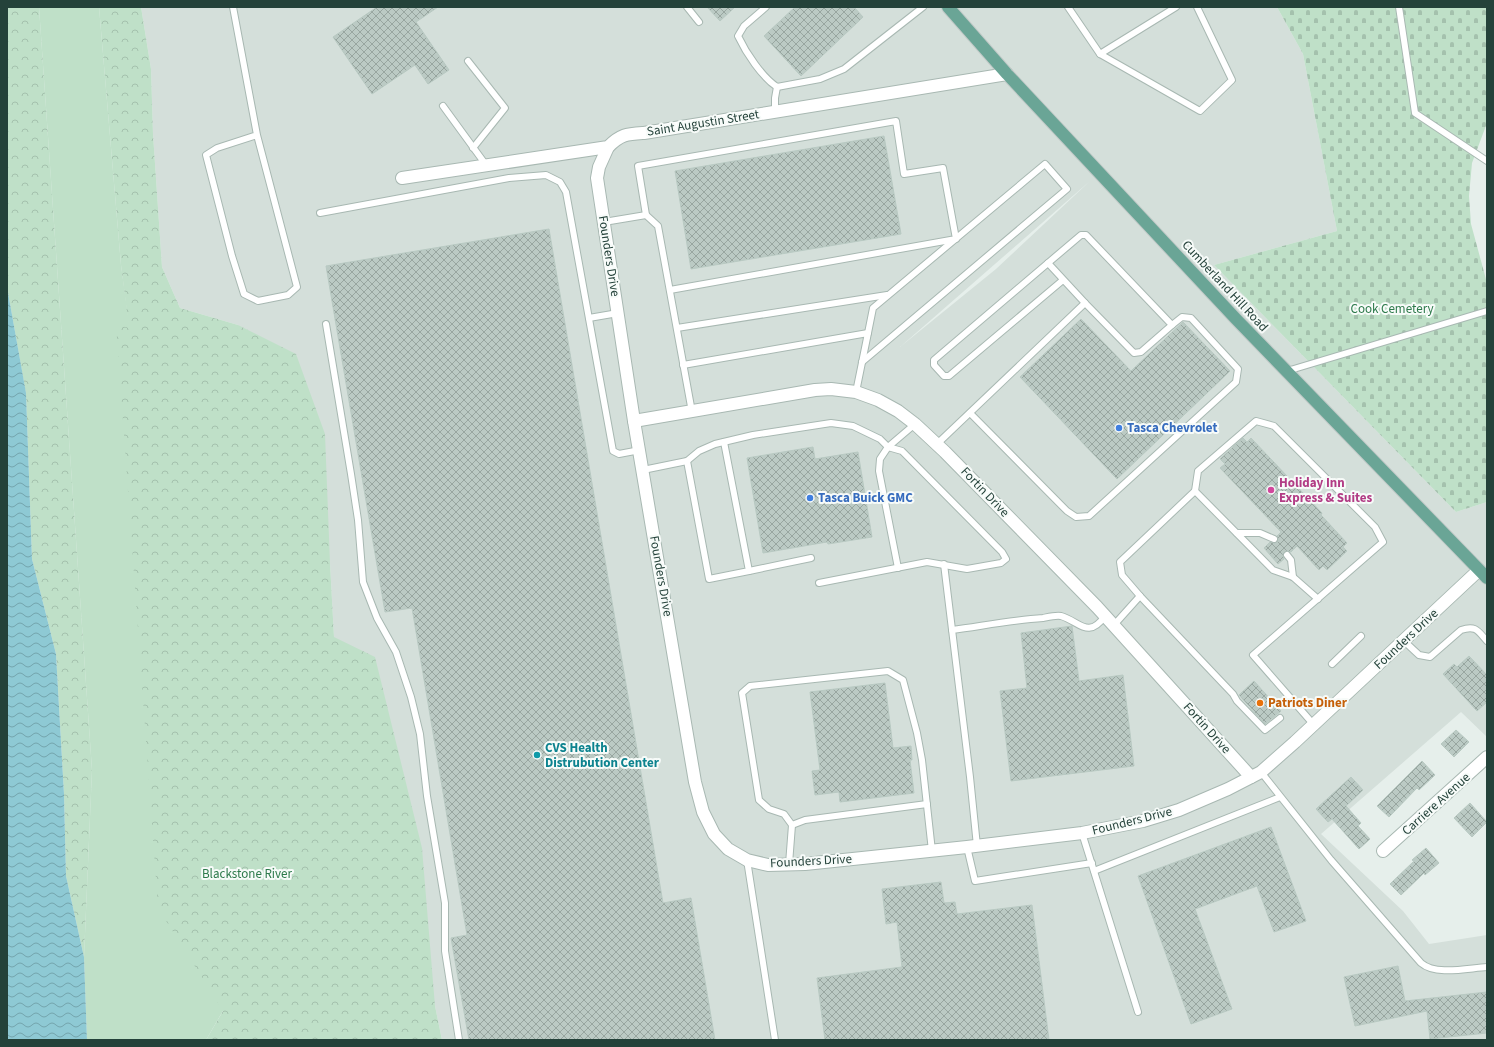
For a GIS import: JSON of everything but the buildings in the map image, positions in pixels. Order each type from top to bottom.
[{"type":"main road","name":"Cumberland Hill Road","points":[[948,7],[1007,74],[1287,371],[1483,574]]},
{"type":"street","name":"Saint Augustin Street","points":[[402,178],[608,147],[617,138],[625,134],[644,133],[1007,74]]},
{"type":"street","name":"Founders Drive","points":[[608,147],[599,167],[597,178],[634,421],[699,800],[714,834],[728,849],[747,860],[768,865],[805,864],[932,851],[1082,833],[1143,821],[1179,810],[1228,790],[1256,775],[1404,641],[1483,574]]},
{"type":"street","name":"Fortin Drive","points":[[634,421],[815,390],[831,389],[856,392],[892,407],[915,424],[937,444],[1114,625],[1256,775]]},
{"type":"street","name":"Carriere Avenue","points":[[1384,851],[1487,757]]},
{"type":"lane","points":[[233,7],[257,135],[297,287],[288,295],[258,301],[244,294],[232,256],[206,155],[217,148],[257,135]]},
{"type":"lane","points":[[687,7],[699,22]]},
{"type":"lane","points":[[766,7],[744,26],[738,36],[745,50],[771,82],[778,86],[820,79],[844,69],[923,7]]},
{"type":"lane","points":[[1068,7],[1100,54],[1200,111],[1232,80],[1197,7]]},
{"type":"lane","points":[[1100,54],[1176,7]]},
{"type":"lane","points":[[1399,7],[1415,113],[1487,161]]},
{"type":"lane","points":[[468,61],[505,108],[474,148]]},
{"type":"lane","points":[[775,111],[775,98],[778,86]]},
{"type":"lane","points":[[443,106],[486,165]]},
{"type":"lane","points":[[692,412],[658,226],[646,215],[638,166],[896,120],[904,174],[943,168],[956,239]]},
{"type":"lane","points":[[856,392],[862,362],[868,334],[873,308],[1045,164],[1067,189],[862,362]]},
{"type":"lane","points":[[320,212],[509,178],[546,175],[560,182],[566,192],[613,451],[619,454],[640,450]]},
{"type":"lane","points":[[604,222],[646,215]]},
{"type":"lane","points":[[1063,280],[950,376],[944,376],[934,365],[934,360],[1082,235],[1086,235],[1172,325]]},
{"type":"lane","points":[[670,290],[956,239]]},
{"type":"lane","points":[[970,413],[1067,511],[1076,517],[1089,516],[1236,382],[1238,369],[1191,318],[1182,317],[1141,352],[1134,353],[1048,263]]},
{"type":"lane","points":[[677,328],[888,294]]},
{"type":"lane","points":[[937,444],[1085,303]]},
{"type":"lane","points":[[1287,371],[1487,311]]},
{"type":"lane","points":[[589,318],[618,313]]},
{"type":"lane","points":[[326,324],[358,520],[363,582],[377,618],[396,652],[411,697],[420,734],[427,796],[445,903],[445,951],[459,1040]]},
{"type":"lane","points":[[684,365],[868,334]]},
{"type":"lane","points":[[1280,718],[1265,730],[1237,701],[1234,694],[1140,596],[1122,575],[1120,562],[1195,491],[1198,471],[1256,421],[1274,426],[1375,527],[1383,542],[1253,656],[1314,724]]},
{"type":"lane","points":[[643,470],[687,461],[699,450],[753,435],[831,423],[853,426],[880,439],[888,447],[902,450],[1002,552],[1006,559],[1001,563],[967,569],[927,562],[818,583]]},
{"type":"lane","points":[[898,568],[879,471],[880,459],[888,447],[915,424]]},
{"type":"lane","points":[[724,442],[749,571]]},
{"type":"lane","points":[[687,461],[709,579],[811,558]]},
{"type":"lane","points":[[1195,491],[1273,570],[1293,577],[1318,599]]},
{"type":"lane","points":[[1237,533],[1260,533],[1274,539]]},
{"type":"lane","points":[[1288,555],[1291,560],[1293,577]]},
{"type":"lane","points":[[944,564],[970,777],[972,846],[975,881],[1092,863]]},
{"type":"lane","points":[[1114,625],[1140,596]]},
{"type":"lane","points":[[952,630],[1027,619],[1060,616],[1088,628],[1100,624],[1105,616]]},
{"type":"lane","points":[[1404,641],[1419,654],[1430,657],[1462,630],[1468,628],[1478,630],[1487,641]]},
{"type":"lane","points":[[1332,664],[1361,636]]},
{"type":"lane","points":[[789,864],[792,825],[784,814],[769,809],[759,800],[742,693],[750,686],[888,671],[903,680],[917,733],[922,760],[932,851]]},
{"type":"lane","points":[[1256,775],[1280,797],[1331,860],[1427,968],[1438,970],[1487,967]]},
{"type":"lane","points":[[1094,871],[1280,797]]},
{"type":"lane","points":[[792,825],[805,820],[927,804]]},
{"type":"lane","points":[[1082,833],[1138,1012]]},
{"type":"lane","points":[[747,860],[775,1040]]},
{"type":"shaded area","points":[[141,7],[1277,7],[1303,54],[1337,231],[1214,265],[1456,512],[1487,502],[1487,737],[1461,712],[1321,834],[1403,911],[1429,944],[1487,935],[1487,1040],[442,1040],[435,1006],[334,637],[330,563],[238,325],[180,308],[162,267],[153,134],[151,69]],"holes":[[[1090,181],[996,269],[900,347]]]},
{"type":"green space","points":[[7,7],[39,7],[92,770],[84,957],[66,876],[64,794],[56,654],[32,559],[26,394],[7,287]]},
{"type":"green space","points":[[39,7],[99,7],[121,265],[224,1009],[206,1040],[87,1040],[84,957],[92,770]]},
{"type":"green space","name":"Blackstone River","points":[[99,7],[141,7],[151,69],[153,134],[162,267],[180,308],[238,325],[296,354],[325,434],[334,637],[375,657],[422,848],[435,1006],[442,1040],[206,1040],[223,1011],[158,908],[116,324],[129,328],[121,265]]},
{"type":"green space","name":"Cook Cemetery","points":[[1277,7],[1487,7],[1487,123],[1472,163],[1469,196],[1471,224],[1487,283],[1487,502],[1456,512],[1214,265],[1337,231],[1303,54]]},
{"type":"water","points":[[7,287],[26,393],[32,559],[56,654],[64,794],[66,876],[84,957],[87,1040],[7,1040]]},
{"type":"place","name":"Tasca Chevrolet","points":[[1119,428]]},
{"type":"place","name":"Holiday Inn Express & Suites","points":[[1271,490]]},
{"type":"place","name":"Tasca Buick GMC","points":[[810,498]]},
{"type":"place","name":"Patriots Diner","points":[[1260,703]]},
{"type":"place","name":"CVS Health Distrubution Center","points":[[537,755]]}]
